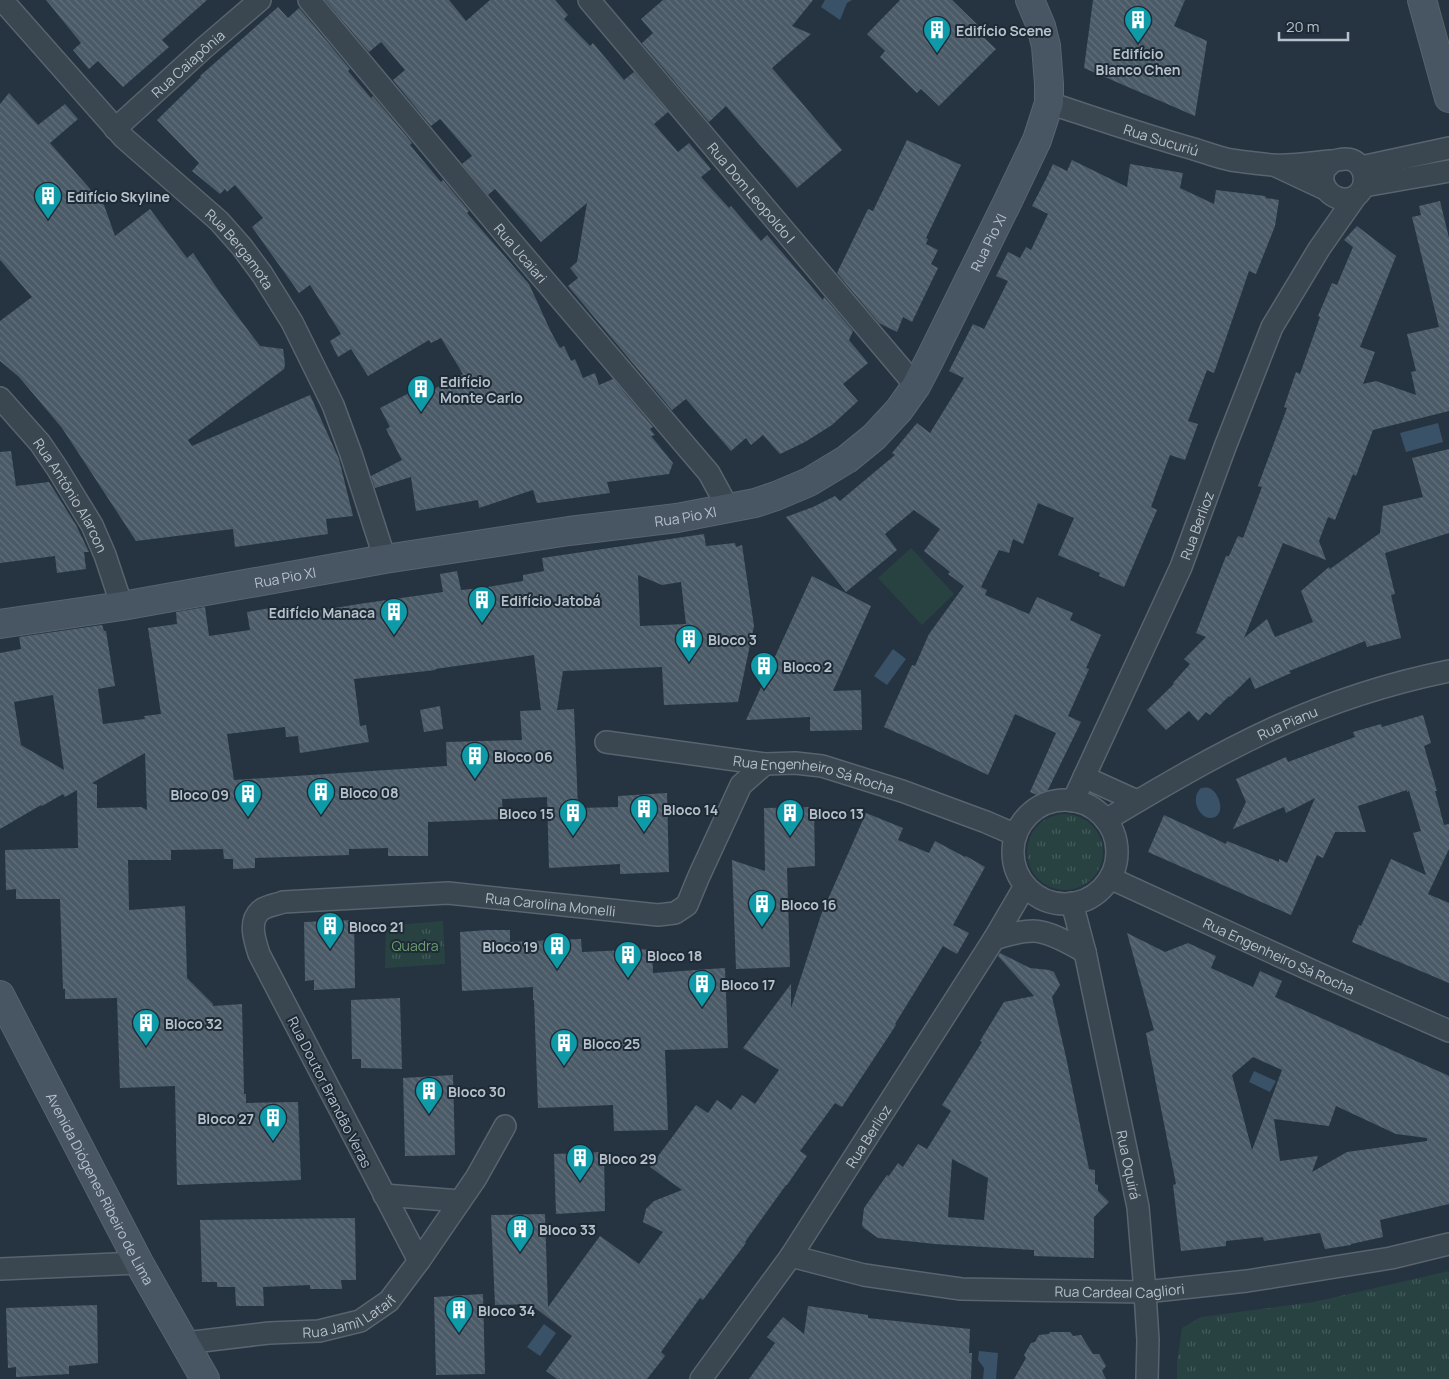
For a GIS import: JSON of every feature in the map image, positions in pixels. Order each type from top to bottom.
[{"type":"street","name":"Rua Bergamota","points":[[2,0],[115,129],[219,221],[257,267],[292,322],[333,405],[385,559]]},
{"type":"street","name":"Rua Caiapônia","points":[[115,129],[260,0]]},
{"type":"street","name":"Rua Ucaiari","points":[[309,0],[505,234],[709,472],[728,508]]},
{"type":"street","name":"Rua Dom Leopoldo I","points":[[589,0],[916,386]]},
{"type":"street","points":[[1422,0],[1449,98]]},
{"type":"street","name":"Rua Pio XI","points":[[0,624],[122,606],[385,559],[569,531],[676,518],[755,503],[809,482],[846,459],[874,437],[899,410],[916,386],[929,362],[1008,203],[1037,140],[1049,103],[1046,46],[1033,1]]},
{"type":"street","name":"Rua Sucuriú","points":[[1049,103],[1231,160],[1274,165],[1333,161]]},
{"type":"street","points":[[1360,183],[1353,160],[1343,158],[1333,161],[1326,168],[1323,178],[1329,193],[1345,200],[1360,183],[1449,148]]},
{"type":"street","name":"Rua Sucuriú","points":[[1274,165],[1329,193]]},
{"type":"street","points":[[1360,183],[1449,171]]},
{"type":"street","name":"Rua Berlioz","points":[[1073,801],[1181,567],[1225,446],[1272,327],[1360,183]]},
{"type":"street","name":"Rua Berlioz","points":[[1319,249],[1329,193]]},
{"type":"street","name":"Rua Antônio Alarcon","points":[[0,398],[40,443],[92,525],[106,556],[122,606]]},
{"type":"street","name":"Rua Pianu","points":[[1106,820],[1210,759],[1278,726],[1366,692],[1449,671]]},
{"type":"street","name":"Rua Engenheiro Sá Rocha","points":[[606,742],[765,764],[795,763],[822,766],[902,791],[1016,835]]},
{"type":"street","name":"Rua Carolina Monelli","points":[[254,918],[261,910],[283,902],[448,893],[658,915],[675,913],[687,905],[741,785],[765,764]]},
{"type":"street","points":[[1084,777],[1137,801]]},
{"type":"street","points":[[1055,801],[1073,801],[1094,809],[1106,820],[1113,832],[1117,852],[1116,862],[1110,878],[1094,896],[1072,903],[1054,903],[1044,900],[1025,886],[1016,872],[1012,852],[1021,823],[1036,809],[1055,801]]},
{"type":"street","name":"Rua Engenheiro Sá Rocha","points":[[1110,878],[1449,1031]]},
{"type":"street","name":"Rua Berlioz","points":[[700,1379],[791,1256],[994,939],[1025,886]]},
{"type":"street","name":"Rua Oquirá","points":[[1072,903],[1085,952],[1138,1207],[1148,1340],[1147,1379]]},
{"type":"street","name":"Rua Doutor Brandão Veras","points":[[254,918],[254,935],[259,954],[419,1262]]},
{"type":"street","points":[[994,939],[1035,930],[1064,939],[1085,952]]},
{"type":"street","name":"Avenida Diógenes Ribeiro de Lima","points":[[0,995],[139,1263],[205,1379]]},
{"type":"street","name":"Rua Jamil Lataif","points":[[185,1343],[319,1331],[360,1321],[389,1301],[419,1262],[476,1178],[505,1126]]},
{"type":"street","points":[[384,1195],[460,1201]]},
{"type":"street","name":"Rua Cardeal Cagliori","points":[[791,1256],[864,1275],[961,1289],[1145,1292],[1257,1280],[1391,1258],[1449,1244]]},
{"type":"street","points":[[0,1269],[139,1263]]},
{"type":"green space","points":[[911,548],[954,594],[922,625],[878,578]]},
{"type":"green space","points":[[1058,814],[1072,814],[1086,820],[1097,831],[1103,845],[1100,867],[1092,879],[1072,890],[1058,890],[1044,884],[1033,873],[1027,859],[1027,845],[1033,831],[1044,820]]},
{"type":"green space","name":"Quadra","points":[[443,921],[445,964],[385,968],[386,926]]},
{"type":"green space","points":[[1449,1271],[1449,1379],[1177,1379],[1177,1363],[1182,1328],[1201,1317],[1314,1302]]},
{"type":"water","points":[[825,0],[852,0],[847,3],[840,20],[821,7]]},
{"type":"water","points":[[1438,423],[1443,442],[1406,452],[1400,433]]},
{"type":"water","points":[[893,649],[906,659],[887,685],[874,676]]},
{"type":"water","points":[[1201,788],[1212,790],[1220,801],[1220,810],[1215,817],[1206,817],[1198,809],[1196,798]]},
{"type":"water","points":[[1254,1071],[1276,1081],[1270,1092],[1249,1082]]},
{"type":"water","points":[[544,1324],[556,1333],[540,1356],[527,1347]]},
{"type":"water","points":[[979,1351],[998,1353],[996,1379],[983,1379],[984,1368],[978,1360]]},
{"type":"building","points":[[46,0],[207,0],[162,40],[169,47],[123,87],[98,61],[89,69],[73,50],[81,43]]},
{"type":"building","points":[[325,0],[449,0],[466,21],[490,0],[555,0],[568,15],[564,19],[590,46],[593,43],[624,80],[634,72],[668,112],[654,124],[678,152],[689,143],[711,169],[701,177],[729,208],[731,206],[761,241],[767,235],[823,300],[824,297],[853,331],[849,340],[868,363],[843,384],[858,401],[832,425],[805,442],[780,454],[763,435],[751,445],[746,438],[731,451],[686,399],[672,410],[568,286],[578,278],[570,268],[577,262],[587,203],[541,242],[495,189],[488,195],[462,164],[472,156],[442,121],[440,119],[431,126],[393,80],[405,70],[381,42],[369,52]]},
{"type":"building","points":[[663,0],[813,0],[792,26],[811,34],[772,68],[842,150],[797,188],[726,106],[709,122],[642,43],[653,33],[641,19]]},
{"type":"building","name":"Edifício Scene","points":[[900,0],[952,0],[981,28],[977,31],[996,49],[939,106],[921,89],[917,93],[880,57],[885,51],[867,34]]},
{"type":"building","points":[[1093,0],[1185,0],[1174,26],[1207,41],[1195,116],[1084,68]]},
{"type":"building","points":[[278,7],[288,18],[299,8],[350,69],[348,71],[371,98],[373,96],[412,143],[410,145],[441,182],[443,180],[469,211],[467,213],[529,284],[560,348],[564,346],[571,361],[575,359],[583,378],[595,373],[599,385],[613,379],[653,427],[650,429],[655,435],[651,436],[673,463],[669,474],[607,482],[610,493],[537,503],[533,490],[479,508],[478,500],[416,511],[411,477],[375,488],[371,476],[402,460],[386,429],[390,427],[380,408],[419,388],[421,392],[426,389],[428,392],[463,374],[441,338],[431,343],[429,340],[368,376],[351,349],[338,357],[330,341],[341,334],[310,285],[299,293],[252,227],[263,218],[235,185],[227,192],[225,189],[220,194],[192,171],[199,163],[157,120],[200,76]]},
{"type":"building","points":[[9,93],[38,125],[65,104],[78,119],[50,143],[104,205],[115,236],[150,209],[187,258],[193,253],[260,346],[283,349],[284,369],[188,440],[192,446],[310,395],[339,459],[353,516],[326,519],[328,534],[235,547],[233,529],[136,541],[62,428],[19,377],[0,361],[0,321],[32,297],[0,260],[0,104]]},
{"type":"building","points":[[907,140],[961,165],[926,238],[928,239],[926,244],[938,250],[931,264],[938,268],[912,322],[903,317],[897,332],[879,323],[837,273],[868,209],[873,211]]},
{"type":"building","points":[[1072,160],[1127,187],[1130,164],[1183,173],[1180,188],[1214,204],[1216,190],[1265,196],[1266,198],[1279,200],[1275,226],[1256,274],[1249,271],[1214,373],[1207,370],[1188,421],[1198,424],[1185,460],[1170,455],[1151,507],[1157,510],[1124,587],[1099,576],[1100,573],[1058,555],[1074,518],[1038,503],[1023,544],[1013,539],[1009,553],[999,550],[981,587],[987,590],[985,595],[1029,614],[1037,597],[1073,613],[1070,620],[1101,635],[1086,668],[1089,669],[1068,716],[1081,722],[1044,798],[1030,792],[1056,733],[1015,714],[988,775],[884,727],[912,665],[915,666],[929,634],[964,586],[948,574],[950,572],[924,551],[940,529],[914,510],[885,534],[897,550],[846,592],[786,517],[835,496],[840,501],[895,455],[892,453],[917,423],[930,433],[964,378],[949,371],[973,324],[984,329],[1008,281],[996,276],[1008,252],[1020,258],[1026,247],[1031,250],[1048,214],[1032,206],[1053,164],[1067,171]]},
{"type":"building","points":[[1440,201],[1449,238],[1449,411],[1373,430],[1356,476],[1353,474],[1335,520],[1328,517],[1319,541],[1326,560],[1283,543],[1244,638],[1267,619],[1275,637],[1313,622],[1301,591],[1329,567],[1330,569],[1380,533],[1383,506],[1423,497],[1412,458],[1449,449],[1449,533],[1385,553],[1395,594],[1391,595],[1401,638],[1367,647],[1365,641],[1289,671],[1291,673],[1255,689],[1250,677],[1210,715],[1206,712],[1198,721],[1189,711],[1166,730],[1147,710],[1174,684],[1190,664],[1184,659],[1206,637],[1196,633],[1226,556],[1229,556],[1238,536],[1243,538],[1262,487],[1258,486],[1287,408],[1284,407],[1296,372],[1300,374],[1320,317],[1318,316],[1332,283],[1337,285],[1353,247],[1344,240],[1357,226],[1396,256],[1360,347],[1375,352],[1363,384],[1376,381],[1416,395],[1411,372],[1416,371],[1407,334],[1439,327],[1412,217],[1421,215],[1419,206]]},
{"type":"building","points":[[11,451],[16,486],[49,482],[76,525],[89,552],[84,552],[86,569],[57,573],[55,556],[0,563],[0,452]]},
{"type":"building","points":[[704,534],[706,546],[735,543],[736,547],[742,545],[754,626],[738,702],[664,705],[662,667],[563,671],[557,710],[574,709],[578,808],[618,807],[618,796],[667,793],[669,872],[620,874],[620,864],[549,868],[547,797],[502,799],[503,819],[428,822],[428,856],[388,856],[388,848],[349,849],[349,855],[255,858],[255,868],[233,869],[233,859],[224,859],[223,849],[171,850],[171,860],[128,860],[129,910],[185,906],[187,978],[213,1006],[242,1004],[244,1094],[246,1094],[246,1103],[298,1102],[301,1180],[177,1185],[175,1086],[120,1088],[117,998],[65,999],[60,899],[16,899],[16,889],[6,890],[5,850],[78,848],[77,790],[65,797],[63,794],[41,805],[0,829],[0,653],[21,649],[19,637],[102,625],[104,631],[106,631],[115,686],[98,689],[103,724],[145,719],[144,716],[161,714],[148,628],[177,624],[176,612],[205,607],[209,636],[250,630],[247,612],[270,608],[272,617],[281,617],[443,592],[440,574],[457,571],[461,590],[523,581],[523,575],[544,571],[542,558]],"holes":[[[638,575],[662,585],[681,582],[686,624],[640,626]],[[534,655],[541,710],[520,711],[522,740],[446,742],[447,766],[234,780],[227,734],[285,727],[286,737],[298,736],[300,753],[369,742],[366,725],[360,726],[354,679]],[[53,695],[64,770],[21,745],[14,702]],[[145,753],[147,810],[141,807],[97,808],[97,785],[92,783]]]},
{"type":"building","points":[[812,576],[871,606],[833,691],[861,690],[862,730],[810,731],[810,717],[746,720]]},
{"type":"building","points":[[440,706],[443,729],[424,732],[420,710]]},
{"type":"building","points":[[1423,715],[1431,743],[1424,746],[1437,791],[1435,791],[1444,825],[1449,824],[1449,849],[1428,894],[1449,903],[1449,983],[1352,942],[1391,859],[1426,875],[1413,833],[1421,831],[1409,791],[1407,792],[1407,790],[1358,806],[1366,832],[1335,832],[1323,858],[1317,855],[1291,915],[1148,852],[1164,815],[1226,844],[1227,841],[1279,862],[1279,859],[1287,863],[1315,798],[1286,813],[1284,807],[1233,829],[1246,802],[1236,779],[1286,757],[1288,762],[1355,737],[1353,732],[1381,724],[1382,727]]},
{"type":"building","points":[[814,807],[815,866],[787,868],[790,967],[736,969],[732,860],[765,871],[764,808]]},
{"type":"building","points":[[866,813],[903,828],[898,840],[929,853],[935,841],[985,867],[953,925],[969,933],[957,954],[943,946],[896,1025],[842,1107],[835,1103],[800,1151],[807,1156],[746,1243],[703,1300],[700,1298],[661,1352],[665,1356],[647,1379],[557,1379],[546,1371],[572,1336],[530,1304],[495,1305],[491,1215],[545,1214],[548,1307],[600,1236],[639,1264],[663,1232],[643,1222],[646,1209],[654,1201],[682,1190],[650,1167],[696,1105],[708,1113],[717,1100],[731,1110],[742,1095],[755,1104],[779,1070],[743,1048],[791,984],[791,1008],[821,915]]},
{"type":"building","name":"Bloco 21","points":[[354,920],[355,988],[314,990],[314,980],[305,981],[304,922]]},
{"type":"building","points":[[510,930],[510,942],[581,939],[582,952],[652,949],[653,973],[725,968],[728,1048],[665,1050],[668,1130],[614,1131],[613,1105],[538,1108],[533,987],[462,991],[460,932]]},
{"type":"building","points":[[1127,933],[1165,952],[1188,943],[1216,956],[1211,968],[1253,987],[1260,971],[1282,981],[1275,997],[1449,1076],[1449,1204],[1380,1220],[1383,1237],[1351,1245],[1325,1249],[1320,1233],[1264,1241],[1263,1237],[1226,1241],[1226,1246],[1181,1251],[1173,1185],[1176,1184],[1146,1033],[1154,1030]],"holes":[[[1253,1057],[1282,1070],[1252,1150],[1232,1075]],[[1336,1106],[1396,1134],[1427,1138],[1427,1141],[1347,1152],[1312,1172],[1318,1156],[1280,1161],[1274,1119],[1329,1126]]]},
{"type":"building","points":[[1000,953],[1030,968],[1054,972],[1060,985],[1052,997],[1089,1169],[1095,1170],[1095,1184],[1098,1185],[1098,1191],[1109,1202],[1094,1217],[1094,1258],[1034,1256],[1034,1250],[935,1244],[878,1238],[862,1225],[864,1208],[887,1175],[889,1176],[898,1163],[903,1167],[918,1144],[927,1149],[951,1111],[942,1105],[982,1042],[980,1041],[1004,1002],[1034,996],[998,956]],"holes":[[[952,1159],[988,1178],[984,1220],[948,1217]]]},
{"type":"building","points":[[400,998],[402,1069],[361,1068],[361,1059],[352,1059],[351,1000]]},
{"type":"building","name":"Bloco 30","points":[[453,1075],[455,1155],[405,1156],[403,1078]]},
{"type":"building","name":"Bloco 29","points":[[604,1152],[605,1211],[556,1214],[554,1154]]},
{"type":"building","points":[[355,1218],[356,1280],[341,1280],[342,1289],[310,1289],[310,1285],[263,1287],[264,1306],[236,1306],[235,1287],[217,1287],[217,1282],[202,1282],[200,1220]]},
{"type":"building","name":"Bloco 34","points":[[483,1294],[485,1374],[436,1375],[434,1297]]},
{"type":"building","points":[[97,1305],[98,1363],[69,1366],[69,1374],[16,1377],[16,1367],[8,1368],[6,1308]]},
{"type":"building","points":[[808,1306],[868,1315],[868,1318],[970,1329],[969,1353],[972,1353],[971,1379],[749,1379],[775,1343],[767,1337],[783,1317],[804,1334]]},
{"type":"building","points":[[1050,1332],[1070,1332],[1073,1336],[1081,1335],[1093,1354],[1099,1354],[1106,1366],[1102,1371],[1106,1379],[1014,1379],[1026,1358],[1024,1355],[1031,1343],[1035,1342],[1039,1335],[1049,1334]]},
{"type":"place","name":"Edifício Blanco Chen","points":[[1138,44]]},
{"type":"place","name":"Edifício Scene","points":[[937,54]]},
{"type":"place","name":"Edifício Skyline","points":[[48,220]]},
{"type":"place","name":"Edifício Monte Carlo","points":[[421,413]]},
{"type":"place","name":"Edifício Jatobá","points":[[482,624]]},
{"type":"place","name":"Edifício Manaca","points":[[394,636]]},
{"type":"place","name":"Bloco 3","points":[[689,663]]},
{"type":"place","name":"Bloco 2","points":[[764,690]]},
{"type":"place","name":"Bloco 06","points":[[475,780]]},
{"type":"place","name":"Bloco 08","points":[[321,816]]},
{"type":"place","name":"Bloco 09","points":[[248,818]]},
{"type":"place","name":"Bloco 14","points":[[644,833]]},
{"type":"place","name":"Bloco 15","points":[[573,837]]},
{"type":"place","name":"Bloco 13","points":[[790,837]]},
{"type":"place","name":"Bloco 16","points":[[762,928]]},
{"type":"place","name":"Bloco 21","points":[[330,950]]},
{"type":"place","name":"Bloco 19","points":[[557,970]]},
{"type":"place","name":"Bloco 18","points":[[628,979]]},
{"type":"place","name":"Bloco 17","points":[[702,1008]]},
{"type":"place","name":"Bloco 32","points":[[146,1047]]},
{"type":"place","name":"Bloco 25","points":[[564,1067]]},
{"type":"place","name":"Bloco 30","points":[[429,1115]]},
{"type":"place","name":"Bloco 27","points":[[273,1142]]},
{"type":"place","name":"Bloco 29","points":[[580,1182]]},
{"type":"place","name":"Bloco 33","points":[[520,1253]]},
{"type":"place","name":"Bloco 34","points":[[459,1334]]}]
